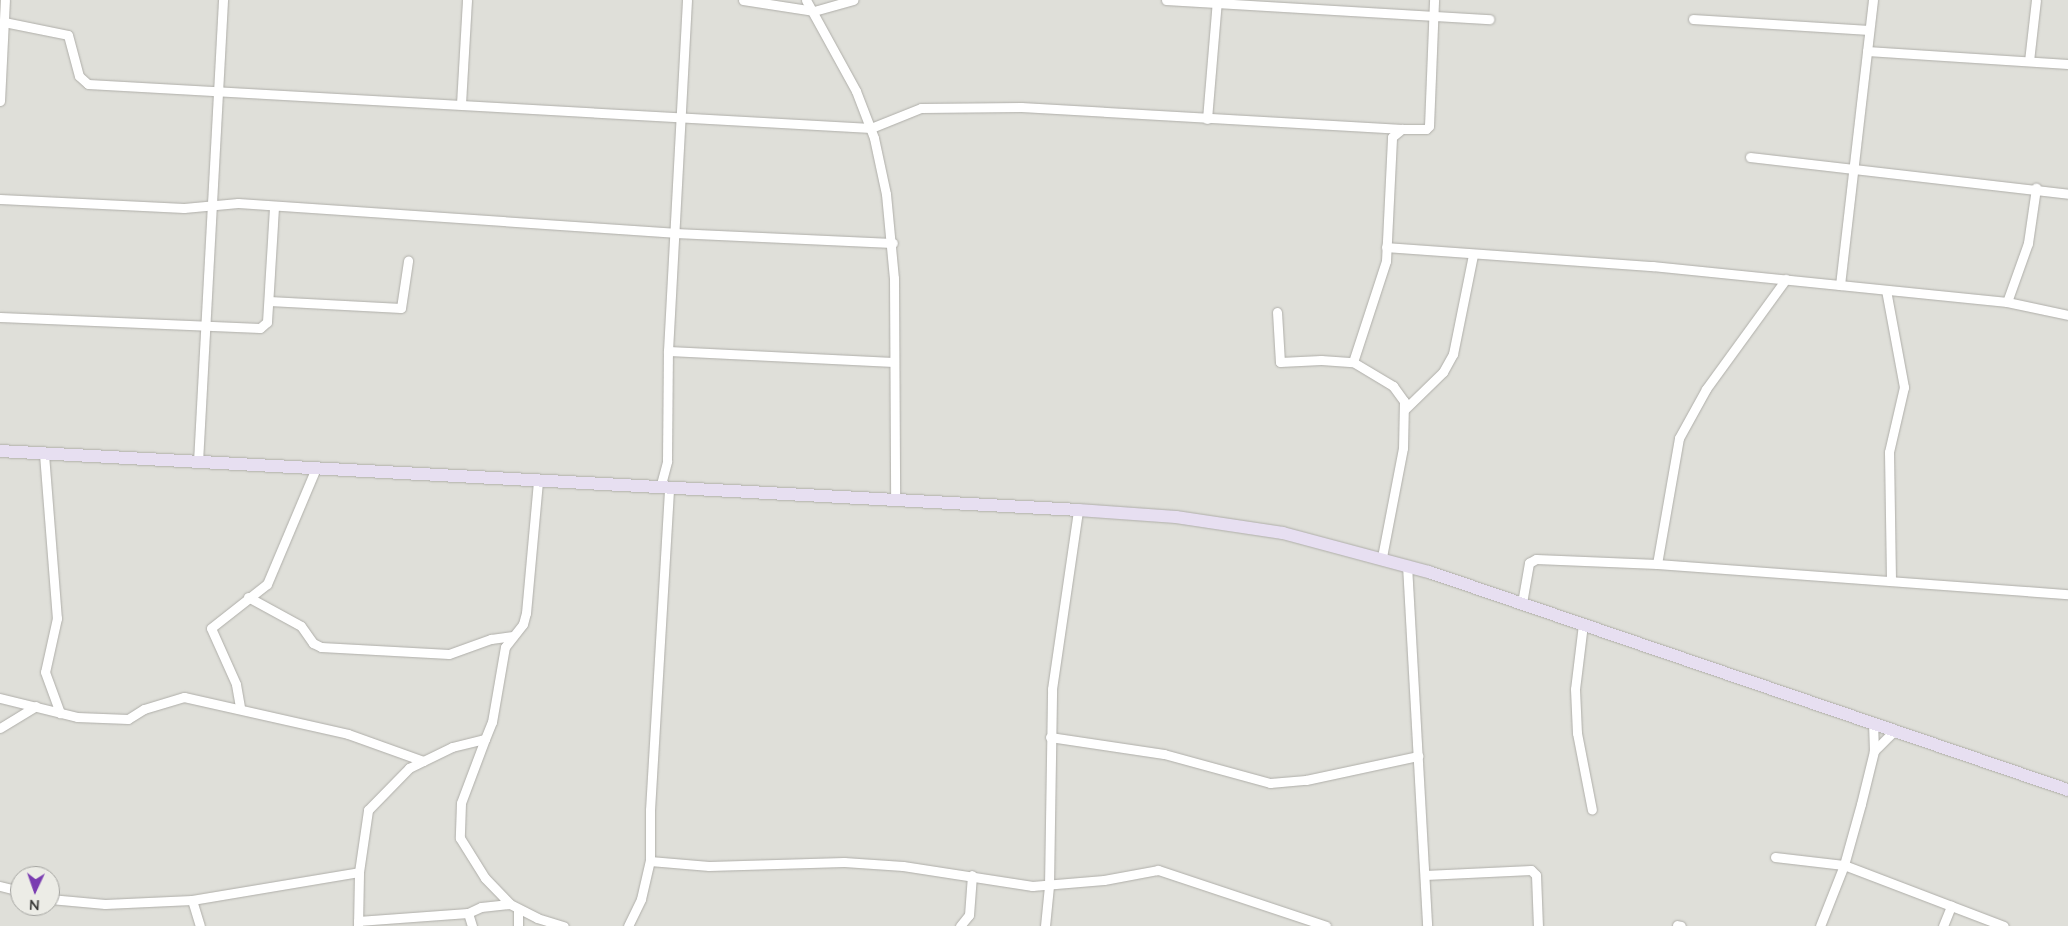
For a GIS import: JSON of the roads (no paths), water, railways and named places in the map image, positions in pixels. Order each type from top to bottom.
[{"type":"main road","points":[[0,451],[538,482],[1078,510],[1176,517],[1283,533],[1407,565],[2068,790]]},
{"type":"street","points":[[0,101],[5,0]]},
{"type":"street","points":[[198,462],[223,0]]},
{"type":"street","points":[[461,104],[467,0]]},
{"type":"street","points":[[628,926],[641,899],[650,861],[650,810],[667,460],[668,351],[679,115],[687,0]]},
{"type":"street","points":[[743,0],[814,11],[853,0]]},
{"type":"street","points":[[806,0],[814,11],[856,91],[871,128],[893,243],[895,500]]},
{"type":"street","points":[[1166,0],[1217,1],[1489,18]]},
{"type":"street","points":[[4,22],[68,35],[79,76],[88,84],[679,115],[871,128],[921,108],[1021,107],[1207,119],[1426,129],[1429,126],[1434,0]]},
{"type":"street","points":[[1840,285],[1873,0]]},
{"type":"street","points":[[2029,61],[2036,0]]},
{"type":"street","points":[[1207,119],[1217,1]]},
{"type":"street","points":[[1693,19],[1869,30]]},
{"type":"street","points":[[1867,51],[2068,64]]},
{"type":"street","points":[[1353,362],[1384,274],[1392,137],[1382,127]]},
{"type":"street","points":[[1392,137],[1402,129]]},
{"type":"street","points":[[1750,157],[2036,188],[2068,194]]},
{"type":"street","points":[[2007,302],[2028,243],[2036,188]]},
{"type":"street","points":[[0,199],[184,208],[238,203],[674,234],[893,243]]},
{"type":"street","points":[[0,318],[260,328],[267,322],[274,207]]},
{"type":"street","points":[[1386,247],[1473,255],[1652,266],[1786,279],[2007,302],[2068,315]]},
{"type":"street","points":[[1405,409],[1443,372],[1453,354],[1473,255]]},
{"type":"street","points":[[269,301],[401,308],[408,261]]},
{"type":"street","points":[[1658,564],[1679,438],[1706,389],[1786,279]]},
{"type":"street","points":[[1886,290],[1904,388],[1890,452],[1890,581]]},
{"type":"street","points":[[1277,312],[1280,362],[1322,360],[1353,362],[1393,386],[1404,401],[1403,448],[1382,557]]},
{"type":"street","points":[[668,351],[894,362]]},
{"type":"street","points":[[44,454],[57,618],[45,672],[60,713]]},
{"type":"street","points":[[240,707],[236,684],[211,628],[248,597],[267,584],[316,468]]},
{"type":"street","points":[[518,926],[514,907],[485,878],[460,838],[461,803],[496,704],[505,647],[523,624],[526,613],[538,482]]},
{"type":"street","points":[[1045,926],[1049,886],[1050,737],[1058,638],[1078,510]]},
{"type":"street","points":[[1522,603],[1529,563],[1536,559],[1658,564],[2068,594]]},
{"type":"street","points":[[1407,565],[1427,926]]},
{"type":"street","points":[[248,597],[301,626],[313,643],[321,647],[449,654],[491,639],[513,636]]},
{"type":"street","points":[[1583,624],[1576,689],[1577,733],[1592,810]]},
{"type":"street","points":[[0,698],[60,713],[128,719],[144,709],[184,697],[240,707],[348,734],[423,761]]},
{"type":"street","points":[[0,728],[36,706]]},
{"type":"street","points":[[1820,926],[1844,865],[1874,751],[1873,724]]},
{"type":"street","points":[[1874,751],[1894,731]]},
{"type":"street","points":[[1050,737],[1164,754],[1270,783],[1306,780],[1418,756]]},
{"type":"street","points":[[485,738],[452,748],[423,761],[400,776],[368,810],[360,872],[358,924],[468,913],[481,907],[514,907],[564,926]]},
{"type":"street","points":[[1774,857],[1844,865],[2004,926]]},
{"type":"street","points":[[650,861],[709,866],[844,862],[972,875],[1049,886],[1158,870],[1326,926]]},
{"type":"street","points":[[1425,875],[1531,870],[1536,875],[1538,926]]},
{"type":"street","points":[[60,899],[105,904],[192,900],[360,872]]},
{"type":"street","points":[[960,926],[969,915],[972,875]]},
{"type":"street","points":[[192,900],[200,926]]},
{"type":"street","points":[[1943,926],[1951,906]]},
{"type":"street","points":[[468,913],[472,926]]}]
